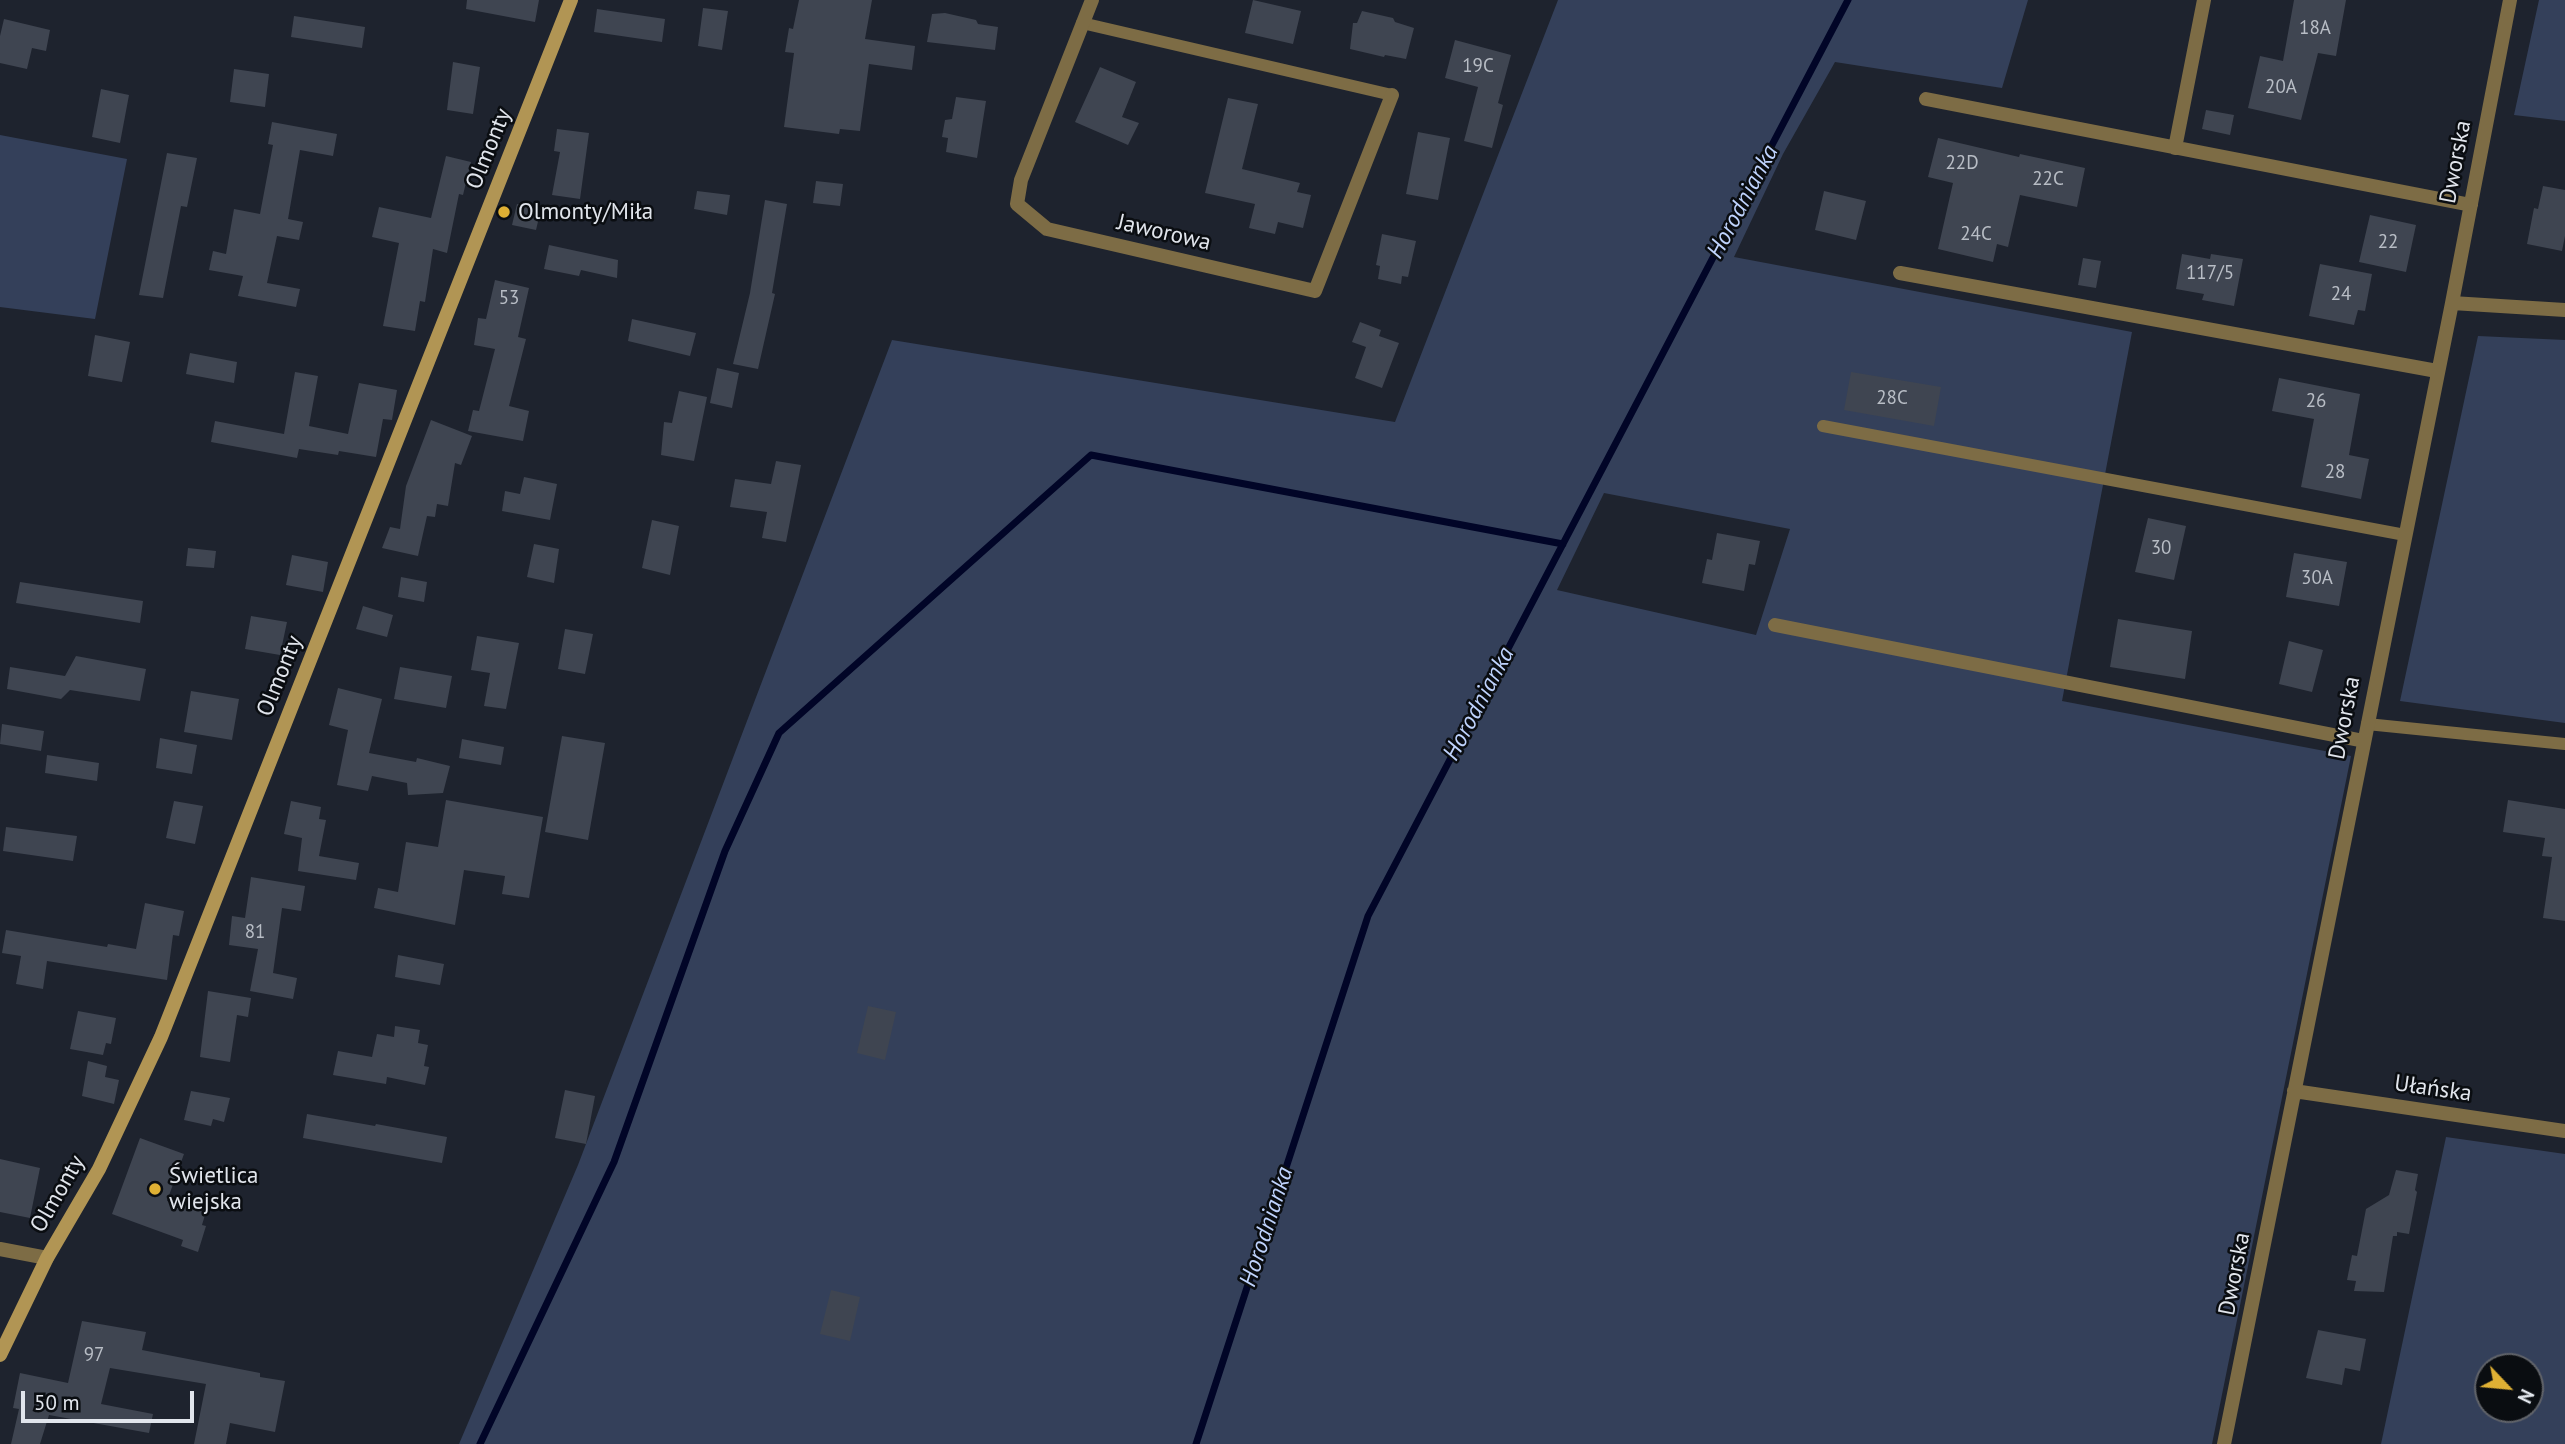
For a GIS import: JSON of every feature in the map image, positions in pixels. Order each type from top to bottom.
[{"type":"street","name":"Olmonty","points":[[0,1355],[47,1258],[99,1169],[161,1037],[571,0]]},
{"type":"street","name":"Jaworowa","points":[[1092,0],[1021,180],[1017,204],[1047,229],[1315,291],[1392,95]]},
{"type":"street","points":[[2175,148],[2204,0]]},
{"type":"street","name":"Dworska","points":[[2224,1444],[2510,0]]},
{"type":"street","points":[[1926,99],[2471,205]]},
{"type":"street","points":[[1899,273],[2437,371]]},
{"type":"street","points":[[2452,303],[2565,310]]},
{"type":"street","points":[[1775,625],[2364,741]]},
{"type":"street","name":"Ułańska","points":[[2294,1091],[2565,1131]]},
{"type":"street","points":[[0,1249],[47,1258]]},
{"type":"lane","points":[[1082,23],[1392,95]]},
{"type":"lane","points":[[1823,426],[2405,535]]},
{"type":"lane","points":[[2367,724],[2565,744]]},
{"type":"shaded area","points":[[1558,0],[2028,0],[2002,88],[1835,62],[1783,154],[1734,257],[2132,332],[2062,701],[2351,756],[2212,1444],[459,1444],[578,1165],[892,340],[1395,422]],"holes":[[[1604,493],[1790,529],[1756,635],[1557,590]]]},
{"type":"shaded area","points":[[2539,0],[2565,0],[2565,121],[2514,115]]},
{"type":"shaded area","points":[[0,135],[127,159],[95,319],[0,307]]},
{"type":"shaded area","points":[[2478,336],[2565,340],[2565,723],[2400,701]]},
{"type":"shaded area","points":[[2446,1137],[2565,1154],[2565,1444],[2381,1444]]},
{"type":"building","points":[[467,0],[539,0],[535,22],[466,9]]},
{"type":"building","points":[[799,0],[872,0],[865,39],[915,46],[912,70],[869,64],[860,131],[840,129],[839,134],[784,127],[794,53],[785,52],[789,28],[793,29]]},
{"type":"building","points":[[1253,0],[1301,11],[1293,44],[1245,33]]},
{"type":"building","points":[[2294,0],[2346,0],[2336,56],[2318,53],[2301,120],[2248,108],[2260,56],[2283,61]]},
{"type":"building","points":[[703,8],[728,11],[722,50],[698,46]]},
{"type":"building","points":[[597,9],[665,19],[662,42],[594,32]]},
{"type":"building","points":[[1362,11],[1393,18],[1395,22],[1414,28],[1406,59],[1350,49],[1353,23],[1357,23]]},
{"type":"building","points":[[945,13],[976,20],[978,24],[998,27],[995,50],[927,42],[932,14]]},
{"type":"building","points":[[294,16],[365,27],[362,48],[291,37]]},
{"type":"building","points":[[4,19],[50,30],[46,51],[32,48],[27,69],[0,63],[0,36]]},
{"type":"building","points":[[1455,40],[1511,55],[1498,103],[1503,105],[1492,148],[1464,141],[1478,87],[1445,78]]},
{"type":"building","points":[[453,62],[480,67],[473,114],[447,110]]},
{"type":"building","points":[[1100,67],[1136,82],[1122,117],[1139,123],[1128,145],[1075,122]]},
{"type":"building","points":[[234,69],[269,74],[265,107],[230,102]]},
{"type":"building","points":[[101,89],[129,95],[120,143],[92,137]]},
{"type":"building","points":[[956,97],[986,101],[977,158],[946,152],[948,138],[942,137],[945,120],[952,119]]},
{"type":"building","points":[[1228,98],[1258,104],[1242,169],[1300,183],[1297,192],[1311,195],[1303,228],[1278,222],[1275,234],[1249,228],[1255,204],[1205,193]]},
{"type":"building","points":[[2206,110],[2234,115],[2230,135],[2202,129]]},
{"type":"building","points":[[272,122],[337,134],[333,156],[300,150],[288,219],[303,222],[299,240],[277,236],[267,283],[300,289],[296,307],[238,296],[243,276],[209,270],[213,251],[226,254],[234,209],[260,214],[273,145],[268,144]]},
{"type":"building","points":[[557,129],[589,133],[580,199],[552,195],[560,152],[554,151]]},
{"type":"building","points":[[1418,132],[1450,138],[1438,200],[1406,194]]},
{"type":"building","points":[[1938,138],[2019,157],[2020,154],[2085,168],[2077,207],[2020,195],[2008,247],[1997,244],[1993,262],[1938,249],[1953,183],[1928,177]]},
{"type":"building","points":[[167,153],[197,158],[187,207],[181,206],[163,298],[139,295]]},
{"type":"building","points":[[446,156],[471,162],[463,195],[459,194],[447,253],[433,249],[425,302],[420,301],[415,331],[383,326],[399,243],[372,237],[379,207],[431,218]]},
{"type":"building","points":[[816,181],[843,184],[840,206],[813,203]]},
{"type":"building","points":[[2543,186],[2565,190],[2565,236],[2562,251],[2527,244],[2534,208],[2538,209]]},
{"type":"building","points":[[697,191],[730,195],[727,215],[694,209]]},
{"type":"building","points":[[1824,191],[1866,201],[1856,240],[1815,230]]},
{"type":"building","points":[[765,200],[787,204],[772,293],[775,294],[758,369],[733,364],[750,293]]},
{"type":"building","points":[[517,204],[541,209],[536,230],[512,225]]},
{"type":"building","points":[[2370,215],[2416,225],[2406,272],[2359,262]]},
{"type":"building","points":[[1382,234],[1416,241],[1408,277],[1402,276],[1401,284],[1378,279],[1380,266],[1376,265]]},
{"type":"building","points":[[549,245],[618,260],[617,278],[581,270],[579,276],[544,269]]},
{"type":"building","points":[[2182,254],[2210,259],[2211,254],[2243,259],[2234,306],[2202,300],[2204,294],[2176,289]]},
{"type":"building","points":[[2083,258],[2101,261],[2096,288],[2078,285]]},
{"type":"building","points":[[2320,264],[2372,274],[2365,311],[2358,310],[2354,325],[2309,316]]},
{"type":"building","points":[[495,280],[529,288],[518,337],[526,339],[509,406],[529,411],[523,441],[468,431],[473,410],[479,411],[495,349],[474,345],[478,318],[486,319]]},
{"type":"building","points":[[632,319],[696,333],[690,356],[628,341]]},
{"type":"building","points":[[1360,322],[1381,330],[1379,336],[1399,343],[1382,388],[1355,378],[1366,347],[1352,342]]},
{"type":"building","points":[[95,335],[130,342],[122,382],[88,376]]},
{"type":"building","points":[[190,353],[237,362],[234,383],[186,374]]},
{"type":"building","points":[[717,368],[739,373],[732,408],[710,403]]},
{"type":"building","points":[[295,372],[318,376],[309,426],[348,434],[359,383],[397,390],[392,420],[383,419],[376,457],[339,451],[338,455],[299,449],[297,458],[211,442],[215,421],[284,434]]},
{"type":"building","points":[[1851,372],[1941,387],[1934,426],[1844,410]]},
{"type":"building","points":[[2279,378],[2360,394],[2349,455],[2369,459],[2361,499],[2301,487],[2314,419],[2272,411]]},
{"type":"building","points":[[679,391],[707,397],[694,461],[661,455],[664,422],[672,423]]},
{"type":"building","points":[[431,420],[472,436],[461,465],[455,463],[448,506],[437,504],[435,517],[427,516],[418,556],[382,548],[390,527],[400,529],[406,486]]},
{"type":"building","points":[[776,461],[801,465],[786,542],[762,538],[767,512],[730,507],[735,479],[771,484]]},
{"type":"building","points":[[524,477],[557,484],[550,520],[502,511],[505,491],[520,494]]},
{"type":"building","points":[[2148,518],[2186,526],[2174,580],[2135,572]]},
{"type":"building","points":[[652,520],[679,526],[670,575],[642,568]]},
{"type":"building","points":[[1717,533],[1760,541],[1755,565],[1749,564],[1744,591],[1702,583],[1707,559],[1712,560]]},
{"type":"building","points":[[534,544],[559,549],[554,583],[527,577]]},
{"type":"building","points":[[188,548],[216,551],[214,568],[186,566]]},
{"type":"building","points":[[2294,553],[2347,562],[2339,606],[2286,597]]},
{"type":"building","points":[[292,555],[328,562],[323,592],[286,585]]},
{"type":"building","points":[[401,577],[427,582],[424,602],[398,597]]},
{"type":"building","points":[[20,582],[143,601],[140,623],[16,603]]},
{"type":"building","points":[[363,606],[393,615],[387,637],[356,629]]},
{"type":"building","points":[[251,616],[287,622],[280,655],[245,649]]},
{"type":"building","points":[[2118,619],[2192,631],[2185,679],[2110,667]]},
{"type":"building","points":[[565,629],[593,634],[585,674],[558,669]]},
{"type":"building","points":[[477,636],[519,643],[506,709],[484,706],[490,673],[471,670]]},
{"type":"building","points":[[2289,641],[2323,650],[2312,692],[2279,684]]},
{"type":"building","points":[[76,656],[146,669],[140,701],[70,690],[61,699],[7,689],[10,667],[65,676]]},
{"type":"building","points":[[400,667],[452,676],[446,708],[394,699]]},
{"type":"building","points":[[338,688],[382,699],[369,753],[416,762],[417,758],[450,766],[443,793],[408,795],[407,783],[372,776],[368,791],[337,785],[348,730],[329,725]]},
{"type":"building","points":[[191,691],[239,699],[232,740],[184,732]]},
{"type":"building","points":[[2,724],[44,731],[41,751],[0,744]]},
{"type":"building","points":[[562,736],[605,743],[588,840],[545,832]]},
{"type":"building","points":[[160,738],[197,745],[192,774],[156,768]]},
{"type":"building","points":[[462,739],[504,747],[501,765],[459,758]]},
{"type":"building","points":[[47,755],[99,763],[97,781],[45,773]]},
{"type":"building","points":[[446,800],[543,817],[529,898],[502,894],[505,876],[464,870],[455,925],[374,908],[378,888],[398,892],[406,842],[438,847]]},
{"type":"building","points":[[2508,800],[2565,809],[2565,921],[2543,918],[2552,857],[2542,856],[2545,838],[2503,832]]},
{"type":"building","points":[[174,801],[203,806],[195,844],[166,838]]},
{"type":"building","points":[[291,801],[321,807],[319,819],[326,820],[319,856],[359,863],[356,880],[298,871],[302,838],[284,834]]},
{"type":"building","points":[[6,827],[77,836],[73,861],[3,851]]},
{"type":"building","points":[[251,877],[305,886],[301,911],[282,908],[273,973],[297,978],[293,999],[250,991],[258,949],[229,945],[232,916],[245,918]]},
{"type":"building","points":[[145,903],[184,911],[179,936],[173,935],[167,980],[47,961],[43,989],[16,984],[21,956],[2,953],[6,930],[107,947],[108,944],[136,949]]},
{"type":"building","points":[[398,955],[444,964],[440,985],[395,977]]},
{"type":"building","points":[[208,991],[251,998],[248,1017],[237,1015],[230,1062],[200,1057]]},
{"type":"building","points":[[868,1006],[896,1012],[885,1060],[857,1053]]},
{"type":"building","points":[[78,1011],[116,1018],[111,1044],[106,1043],[103,1055],[70,1049]]},
{"type":"building","points":[[395,1026],[420,1030],[418,1043],[428,1045],[424,1066],[429,1067],[425,1085],[387,1077],[386,1084],[333,1075],[338,1051],[372,1057],[377,1034],[394,1037]]},
{"type":"building","points":[[88,1061],[107,1066],[105,1077],[119,1080],[114,1104],[82,1096]]},
{"type":"building","points":[[565,1090],[595,1096],[586,1144],[555,1138]]},
{"type":"building","points":[[191,1091],[230,1098],[224,1122],[213,1119],[211,1126],[184,1120]]},
{"type":"building","points":[[307,1114],[447,1137],[442,1163],[303,1138]]},
{"type":"building","points":[[140,1138],[184,1154],[167,1201],[207,1208],[202,1225],[206,1226],[198,1252],[181,1246],[183,1240],[112,1214]]},
{"type":"building","points":[[0,1159],[40,1168],[30,1218],[0,1212]]},
{"type":"building","points":[[2396,1170],[2418,1174],[2409,1234],[2397,1232],[2397,1236],[2393,1236],[2384,1292],[2354,1291],[2356,1281],[2347,1280],[2352,1255],[2357,1256],[2366,1209],[2389,1195]]},
{"type":"building","points":[[831,1290],[860,1297],[850,1341],[820,1334]]},
{"type":"building","points":[[82,1321],[146,1332],[142,1350],[260,1373],[260,1377],[285,1381],[275,1432],[230,1423],[226,1444],[194,1444],[206,1384],[110,1368],[101,1404],[153,1414],[149,1433],[49,1415],[40,1444],[11,1444],[19,1409],[13,1408],[20,1373],[68,1383]]},
{"type":"building","points":[[2318,1330],[2366,1339],[2360,1371],[2345,1368],[2342,1385],[2306,1378]]},
{"type":"waterway","name":"Horodnianka","points":[[1196,1444],[1368,916],[1848,0]]},
{"type":"waterway","points":[[480,1444],[614,1162],[725,851],[779,733],[1091,455],[1563,544]]},
{"type":"place","name":"Olmonty/Miła","points":[[504,212]]},
{"type":"place","name":"Świetlica wiejska","points":[[155,1189]]}]
